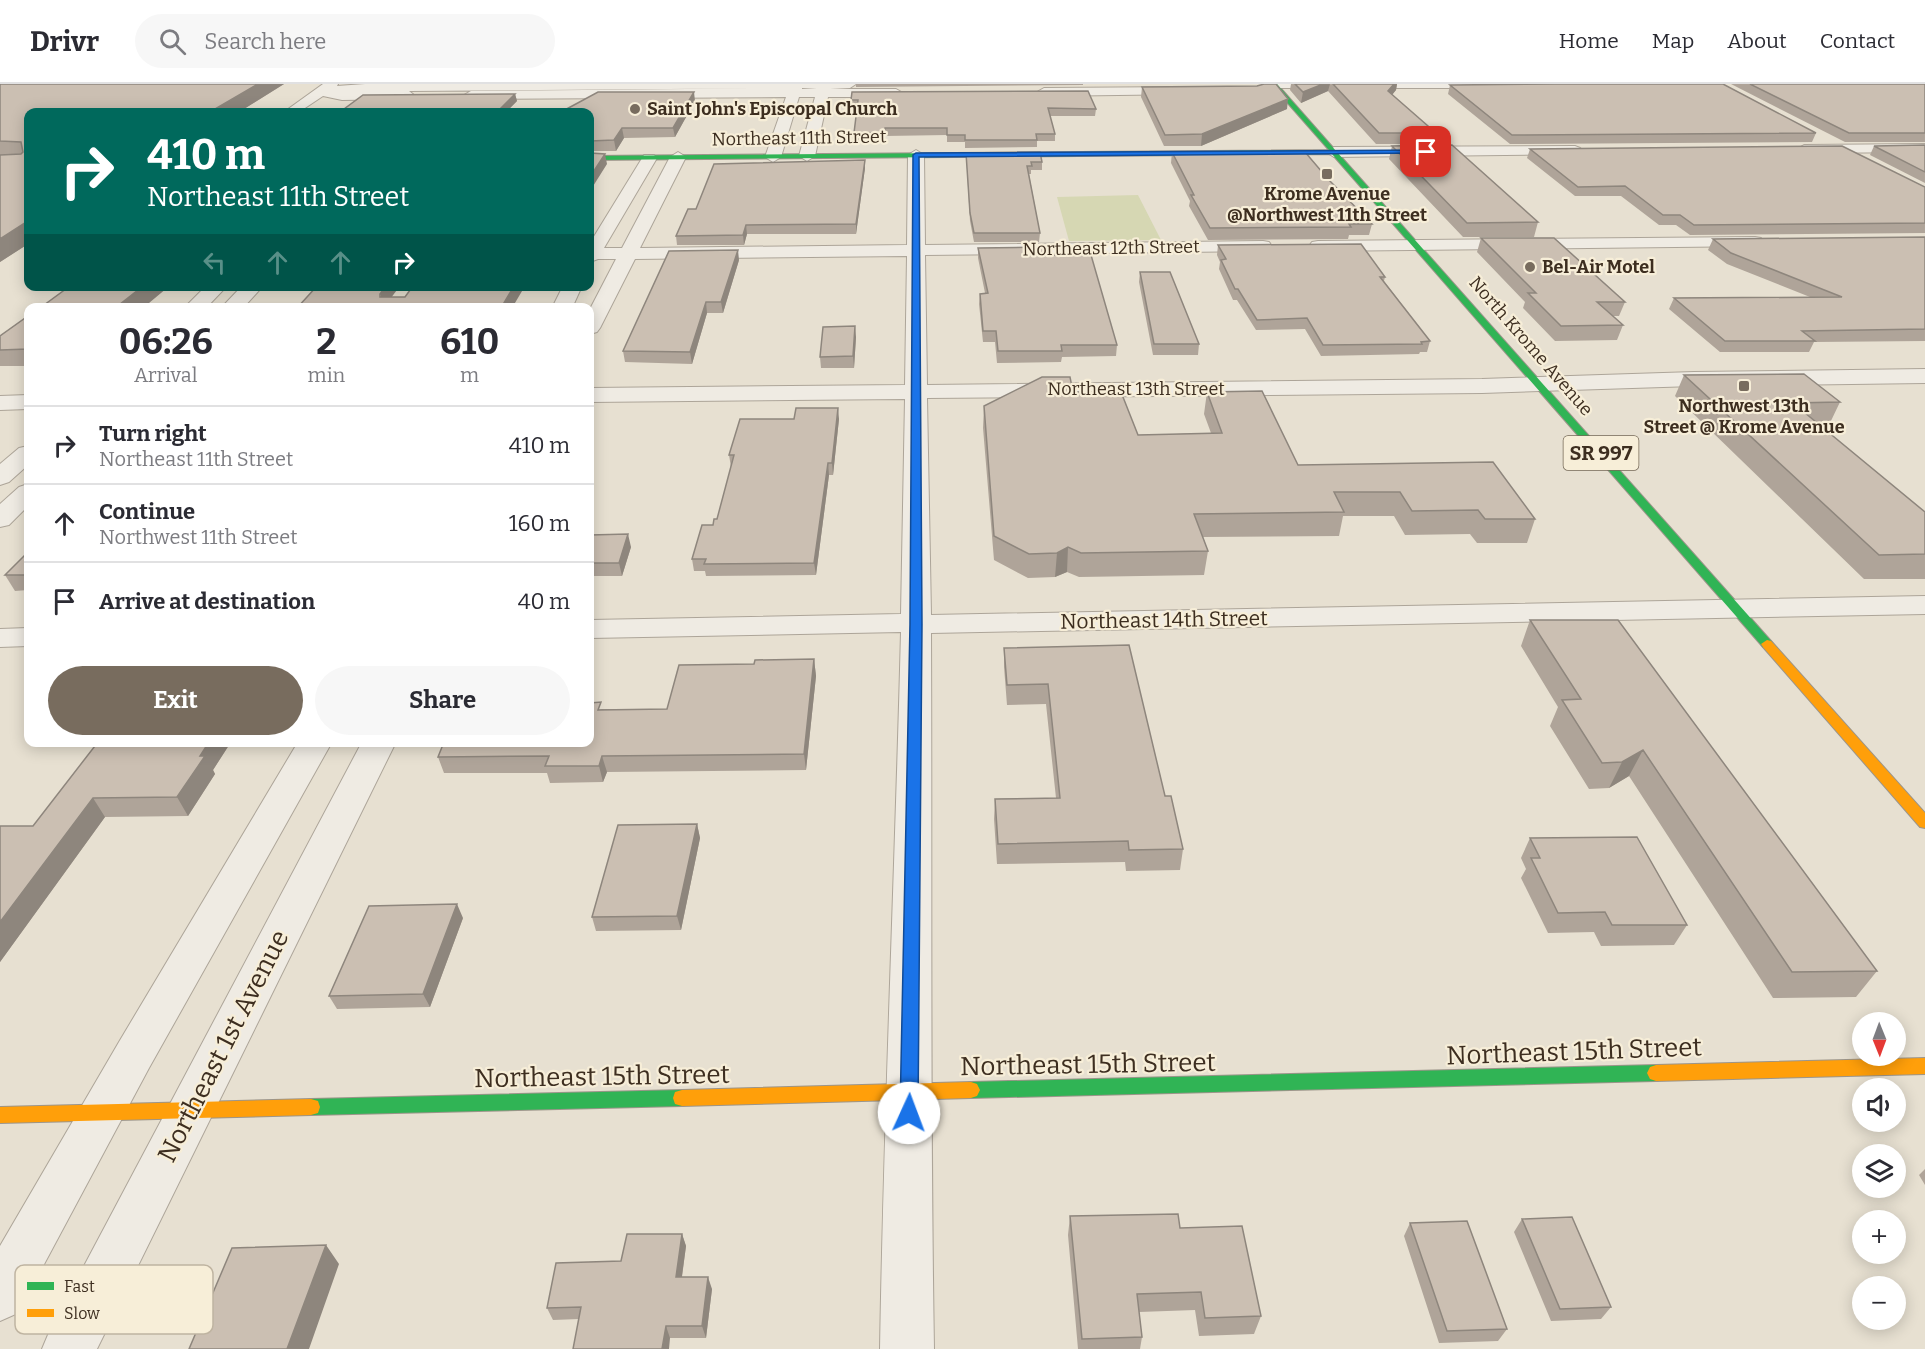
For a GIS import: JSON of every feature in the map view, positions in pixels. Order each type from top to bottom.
[{"type":"main road","name":"North Krome Avenue","points":[[1268,86],[1334,152],[1925,823]]},
{"type":"main road","name":"Northeast 11th Street","points":[[594,158],[1334,152]]},
{"type":"main road","name":"Northeast 15th Street","points":[[0,1115],[1925,1066]]},
{"type":"street","points":[[297,108],[332,84]]},
{"type":"street","points":[[824,87],[850,84]]},
{"type":"street","points":[[1268,86],[1474,84]]},
{"type":"street","points":[[320,93],[353,88],[588,90],[796,87],[913,93]]},
{"type":"street","points":[[773,157],[796,87]]},
{"type":"street","points":[[807,156],[824,87]]},
{"type":"street","points":[[1035,92],[1201,91]]},
{"type":"street","points":[[1811,133],[1841,141],[1868,155],[1897,161]]},
{"type":"street","points":[[1787,149],[1841,141]]},
{"type":"street","points":[[1868,155],[1925,148]]},
{"type":"street","points":[[1334,152],[1594,150]]},
{"type":"street","points":[[907,1349],[916,624],[916,155]]},
{"type":"street","points":[[594,320],[678,157]]},
{"type":"street","points":[[594,248],[649,158]]},
{"type":"street","points":[[1301,246],[1774,242]]},
{"type":"street","name":"Northeast 12th Street","points":[[594,255],[1280,246]]},
{"type":"street","points":[[199,303],[213,291]]},
{"type":"street","points":[[236,303],[249,291]]},
{"type":"street","name":"Northeast 13th Street","points":[[594,395],[1925,376]]},
{"type":"street","points":[[0,403],[24,402]]},
{"type":"street","points":[[0,477],[24,456]]},
{"type":"street","points":[[0,519],[24,496]]},
{"type":"street","name":"Northeast 14th Street","points":[[594,629],[1925,605]]},
{"type":"street","points":[[0,638],[24,637]]},
{"type":"street","points":[[17,1265],[104,1112],[134,1054],[312,747]]},
{"type":"street","name":"Northeast 1st Avenue","points":[[111,1265],[376,747]]},
{"type":"street","points":[[0,1295],[15,1269]]},
{"type":"street","name":"Northeast 1st Avenue","points":[[69,1349],[77,1334]]},
{"type":"green space","points":[[1138,195],[1161,240],[1069,241],[1057,197]]},
{"type":"building","points":[[0,84],[258,84],[217,108],[24,108],[24,224],[0,239],[0,155],[23,152],[21,142],[0,141]]},
{"type":"building","points":[[1276,84],[1288,99],[1202,134],[1165,135],[1142,87],[1257,86]]},
{"type":"building","points":[[1295,84],[1323,84],[1303,92]]},
{"type":"building","points":[[1333,84],[1394,84],[1388,91],[1436,133],[1379,133]]},
{"type":"building","points":[[1723,84],[1816,133],[1512,135],[1450,85]]},
{"type":"building","points":[[1750,84],[1925,84],[1925,133],[1849,133]]},
{"type":"building","points":[[1088,91],[1096,109],[1048,108],[1055,134],[1036,134],[1037,140],[965,140],[965,135],[947,135],[947,128],[885,128],[884,133],[854,133],[858,100],[851,100],[852,92]]},
{"type":"building","points":[[598,92],[694,92],[673,128],[622,128],[614,140],[594,141],[594,108],[568,108]]},
{"type":"building","points":[[515,94],[501,108],[345,108],[363,95]]},
{"type":"building","points":[[1452,145],[1538,222],[1467,223],[1392,146]]},
{"type":"building","points":[[1925,145],[1925,172],[1874,146]]},
{"type":"building","points":[[1842,146],[1925,187],[1925,223],[1694,225],[1680,215],[1663,215],[1625,186],[1578,187],[1530,149]]},
{"type":"building","points":[[1040,152],[1042,162],[1031,162],[1032,166],[1027,166],[1040,233],[974,233],[970,213],[966,153]]},
{"type":"building","points":[[1172,152],[1305,152],[1372,224],[1349,224],[1351,227],[1210,228],[1191,195],[1194,195]]},
{"type":"building","points":[[594,153],[605,154],[594,171]]},
{"type":"building","points":[[865,160],[856,224],[746,225],[743,235],[676,236],[688,209],[696,209],[714,164]]},
{"type":"building","points":[[1925,237],[1925,329],[1802,331],[1815,341],[1725,341],[1674,298],[1842,297],[1731,253],[1713,239]]},
{"type":"building","points":[[1481,238],[1554,238],[1625,302],[1597,302],[1623,325],[1561,326],[1528,293],[1536,293]]},
{"type":"building","points":[[1361,244],[1385,277],[1380,277],[1430,341],[1421,342],[1422,344],[1323,345],[1307,318],[1257,320],[1238,289],[1235,289],[1221,260],[1226,259],[1218,245]]},
{"type":"building","points":[[1043,247],[1044,255],[1091,255],[1117,345],[1061,345],[1062,351],[998,351],[996,331],[983,331],[980,294],[988,293],[978,248]]},
{"type":"building","points":[[738,250],[721,302],[706,302],[690,352],[623,351],[669,251]]},
{"type":"building","points":[[1140,272],[1170,272],[1199,344],[1154,344]]},
{"type":"building","points":[[63,291],[137,291],[121,303],[47,303]]},
{"type":"building","points":[[312,291],[382,291],[380,297],[405,297],[409,291],[511,291],[504,303],[302,303]]},
{"type":"building","points":[[24,319],[24,349],[0,350],[0,336]]},
{"type":"building","points":[[855,326],[853,356],[820,357],[823,327]]},
{"type":"building","points":[[1804,374],[1840,402],[1793,403],[1925,512],[1925,554],[1879,555],[1684,375]]},
{"type":"building","points":[[1042,377],[1070,377],[1073,392],[1121,392],[1138,435],[1222,433],[1207,392],[1262,391],[1298,465],[1493,462],[1535,519],[1485,519],[1478,510],[1412,511],[1400,492],[1334,492],[1344,512],[1194,514],[1208,551],[1081,553],[1068,547],[1057,553],[1029,554],[994,536],[984,406]]},
{"type":"building","points":[[796,408],[838,408],[832,463],[828,463],[814,563],[704,564],[706,559],[692,559],[702,525],[713,525],[714,519],[717,519],[734,455],[729,455],[740,419],[794,419]]},
{"type":"building","points":[[628,534],[619,563],[594,563],[594,535]]},
{"type":"building","points":[[24,556],[24,575],[5,575]]},
{"type":"building","points":[[1530,620],[1618,620],[1877,971],[1792,972],[1643,750],[1622,762],[1602,763],[1562,700],[1581,699]]},
{"type":"building","points":[[1129,645],[1165,796],[1171,796],[1183,849],[1129,850],[1128,841],[998,844],[995,799],[1060,798],[1048,684],[1007,685],[1004,648]]},
{"type":"building","points":[[814,659],[804,754],[602,756],[599,766],[545,766],[549,756],[438,757],[442,747],[594,747],[594,703],[601,702],[598,710],[667,709],[679,665],[754,664],[755,660]]},
{"type":"building","points":[[94,747],[206,747],[200,756],[205,756],[177,797],[93,798],[0,922],[0,826],[33,826]]},
{"type":"building","points":[[697,824],[677,916],[592,917],[618,825]]},
{"type":"building","points":[[1637,837],[1687,925],[1612,925],[1605,912],[1558,913],[1531,858],[1540,858],[1530,838]]},
{"type":"building","points":[[457,904],[423,994],[329,996],[369,906]]},
{"type":"building","points":[[1178,1214],[1180,1228],[1242,1226],[1261,1316],[1205,1318],[1201,1292],[1137,1294],[1142,1337],[1082,1339],[1070,1216]]},
{"type":"building","points":[[1572,1217],[1611,1307],[1560,1309],[1522,1219]]},
{"type":"building","points":[[1467,1221],[1507,1329],[1447,1331],[1410,1223]]},
{"type":"building","points":[[627,1234],[682,1234],[676,1277],[708,1277],[702,1326],[666,1326],[662,1349],[573,1349],[581,1307],[547,1308],[556,1263],[621,1261]]},
{"type":"building","points":[[326,1245],[287,1349],[189,1349],[195,1334],[213,1334],[213,1293],[232,1248]]},
{"type":"traffic: fast","points":[[1274,84],[1767,644]]},
{"type":"traffic: fast","points":[[594,158],[1334,152]]},
{"type":"traffic: fast","points":[[971,1090],[1656,1073]]},
{"type":"traffic: fast","points":[[311,1107],[682,1098]]},
{"type":"traffic: slow","points":[[1767,644],[1925,823]]},
{"type":"traffic: slow","points":[[1656,1073],[1925,1066]]},
{"type":"traffic: slow","points":[[682,1098],[971,1090]]},
{"type":"traffic: slow","points":[[0,1115],[311,1107]]},
{"type":"place","name":"Saint John's Episcopal Church","points":[[635,109]]},
{"type":"place","name":"Krome Avenue @Northwest 11th Street","points":[[1327,174]]},
{"type":"place","name":"Bel-Air Motel","points":[[1530,267]]},
{"type":"place","name":"Northwest 13th Street @ Krome Avenue","points":[[1744,386]]},
{"type":"route","points":[[909,1113],[916,624],[916,155],[1426,152]]}]
